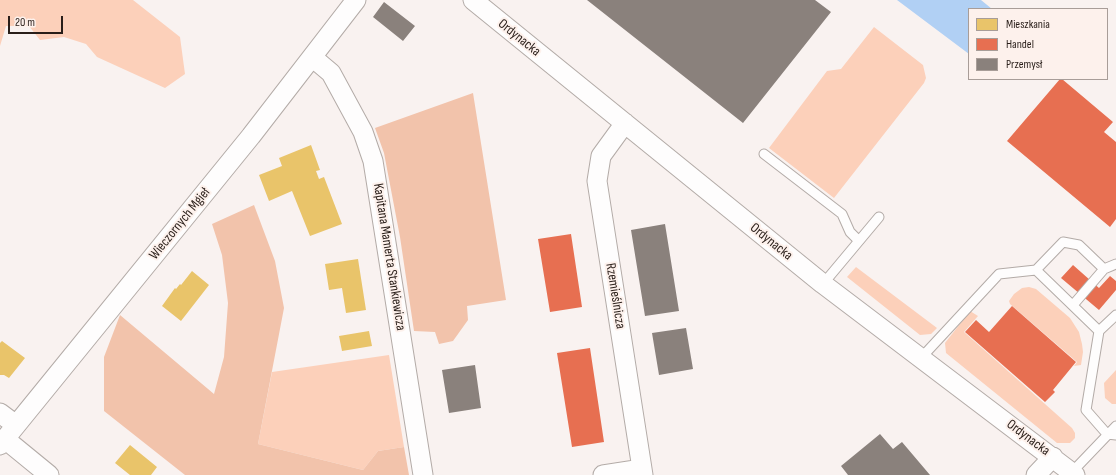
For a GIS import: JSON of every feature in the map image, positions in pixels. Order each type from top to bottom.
[{"type":"street","name":"Wieczornych Mgieł","points":[[7,436],[178,227],[356,0]]},
{"type":"street","name":"Ordynacka","points":[[476,1],[823,284],[1074,474]]},
{"type":"street","name":"Kapitana Mamerta Stankiewicza","points":[[312,56],[331,73],[363,132],[373,161],[423,475]]},
{"type":"street","name":"Rzemieślnicza","points":[[625,123],[601,156],[597,181],[643,472]]},
{"type":"street","points":[[0,413],[7,436],[49,475]]},
{"type":"street","points":[[1036,475],[1052,457]]},
{"type":"street","points":[[603,475],[643,472]]},
{"type":"lane","points":[[764,154],[842,214],[850,232],[858,240]]},
{"type":"lane","points":[[823,284],[858,240],[879,218]]},
{"type":"lane","points":[[922,358],[999,274],[1036,270],[1063,242],[1079,245],[1104,269]]},
{"type":"lane","points":[[1073,305],[1104,269],[1116,264]]},
{"type":"lane","points":[[1036,270],[1099,331]]},
{"type":"lane","points":[[1112,434],[1086,410],[1099,331],[1116,315]]},
{"type":"lane","points":[[1074,474],[1112,434],[1116,426]]},
{"type":"shaded area","points":[[0,0],[133,0],[180,37],[185,74],[165,88],[97,57],[86,44],[64,37],[40,40],[29,26],[6,26],[0,46]]},
{"type":"shaded area","points":[[874,27],[923,65],[926,78],[924,83],[834,198],[769,148],[827,71],[841,69]]},
{"type":"shaded area","points":[[473,93],[506,300],[467,306],[468,320],[453,341],[439,344],[435,332],[414,331],[400,237],[384,153],[375,128]]},
{"type":"shaded area","points":[[254,205],[275,261],[284,308],[258,444],[363,470],[378,451],[404,447],[409,475],[185,475],[104,411],[104,357],[120,315],[214,394],[224,357],[228,303],[222,255],[212,224]]},
{"type":"shaded area","points":[[856,267],[937,328],[931,334],[920,335],[847,277]]},
{"type":"shaded area","points":[[1029,287],[1036,289],[1070,318],[1079,332],[1082,344],[1083,352],[1081,365],[1074,366],[1077,362],[1010,304],[1009,301],[1014,294],[1022,288]]},
{"type":"shaded area","points":[[970,311],[978,316],[964,332],[1072,428],[1075,433],[1075,438],[1070,443],[1057,443],[946,353],[945,343]]},
{"type":"shaded area","points":[[389,355],[404,447],[378,451],[363,470],[258,444],[272,372]]},
{"type":"shaded area","points":[[1116,370],[1116,404],[1112,404],[1105,398],[1104,383]]},
{"type":"water","points":[[897,0],[981,0],[991,8],[968,8],[968,53]]},
{"type":"building: Mieszkania","points":[[311,145],[320,170],[316,171],[319,179],[324,177],[342,224],[310,236],[292,191],[269,201],[259,175],[282,166],[279,158]]},
{"type":"building: Mieszkania","points":[[358,259],[366,310],[346,313],[342,288],[329,290],[325,264]]},
{"type":"building: Mieszkania","points":[[192,271],[209,285],[181,321],[162,306],[175,288],[176,289],[180,284],[181,285]]},
{"type":"building: Mieszkania","points":[[369,331],[372,346],[342,351],[339,336]]},
{"type":"building: Mieszkania","points":[[2,341],[25,358],[9,378],[4,375],[0,375],[0,343]]},
{"type":"building: Mieszkania","points":[[130,445],[157,467],[151,475],[130,475],[115,463]]},
{"type":"building: Handel","points":[[1059,80],[1063,80],[1113,122],[1104,132],[1116,142],[1116,219],[1110,227],[1007,141]]},
{"type":"building: Handel","points":[[571,234],[582,307],[550,312],[538,239]]},
{"type":"building: Handel","points":[[1073,265],[1099,288],[1110,276],[1116,281],[1116,290],[1099,310],[1061,278]]},
{"type":"building: Handel","points":[[1012,306],[1076,362],[1053,390],[1055,392],[1045,402],[965,332],[976,320],[989,332]]},
{"type":"building: Handel","points":[[590,348],[604,442],[572,447],[557,353]]},
{"type":"building: Przemysł","points":[[587,0],[815,0],[831,12],[743,123]]},
{"type":"building: Przemysł","points":[[384,2],[415,26],[403,41],[373,17]]},
{"type":"building: Przemysł","points":[[665,224],[679,311],[645,316],[631,230]]},
{"type":"building: Przemysł","points":[[686,328],[693,369],[659,375],[652,333]]},
{"type":"building: Przemysł","points":[[475,365],[481,408],[449,413],[442,370]]},
{"type":"building: Przemysł","points":[[880,434],[893,449],[902,442],[930,475],[848,475],[841,466]]}]
